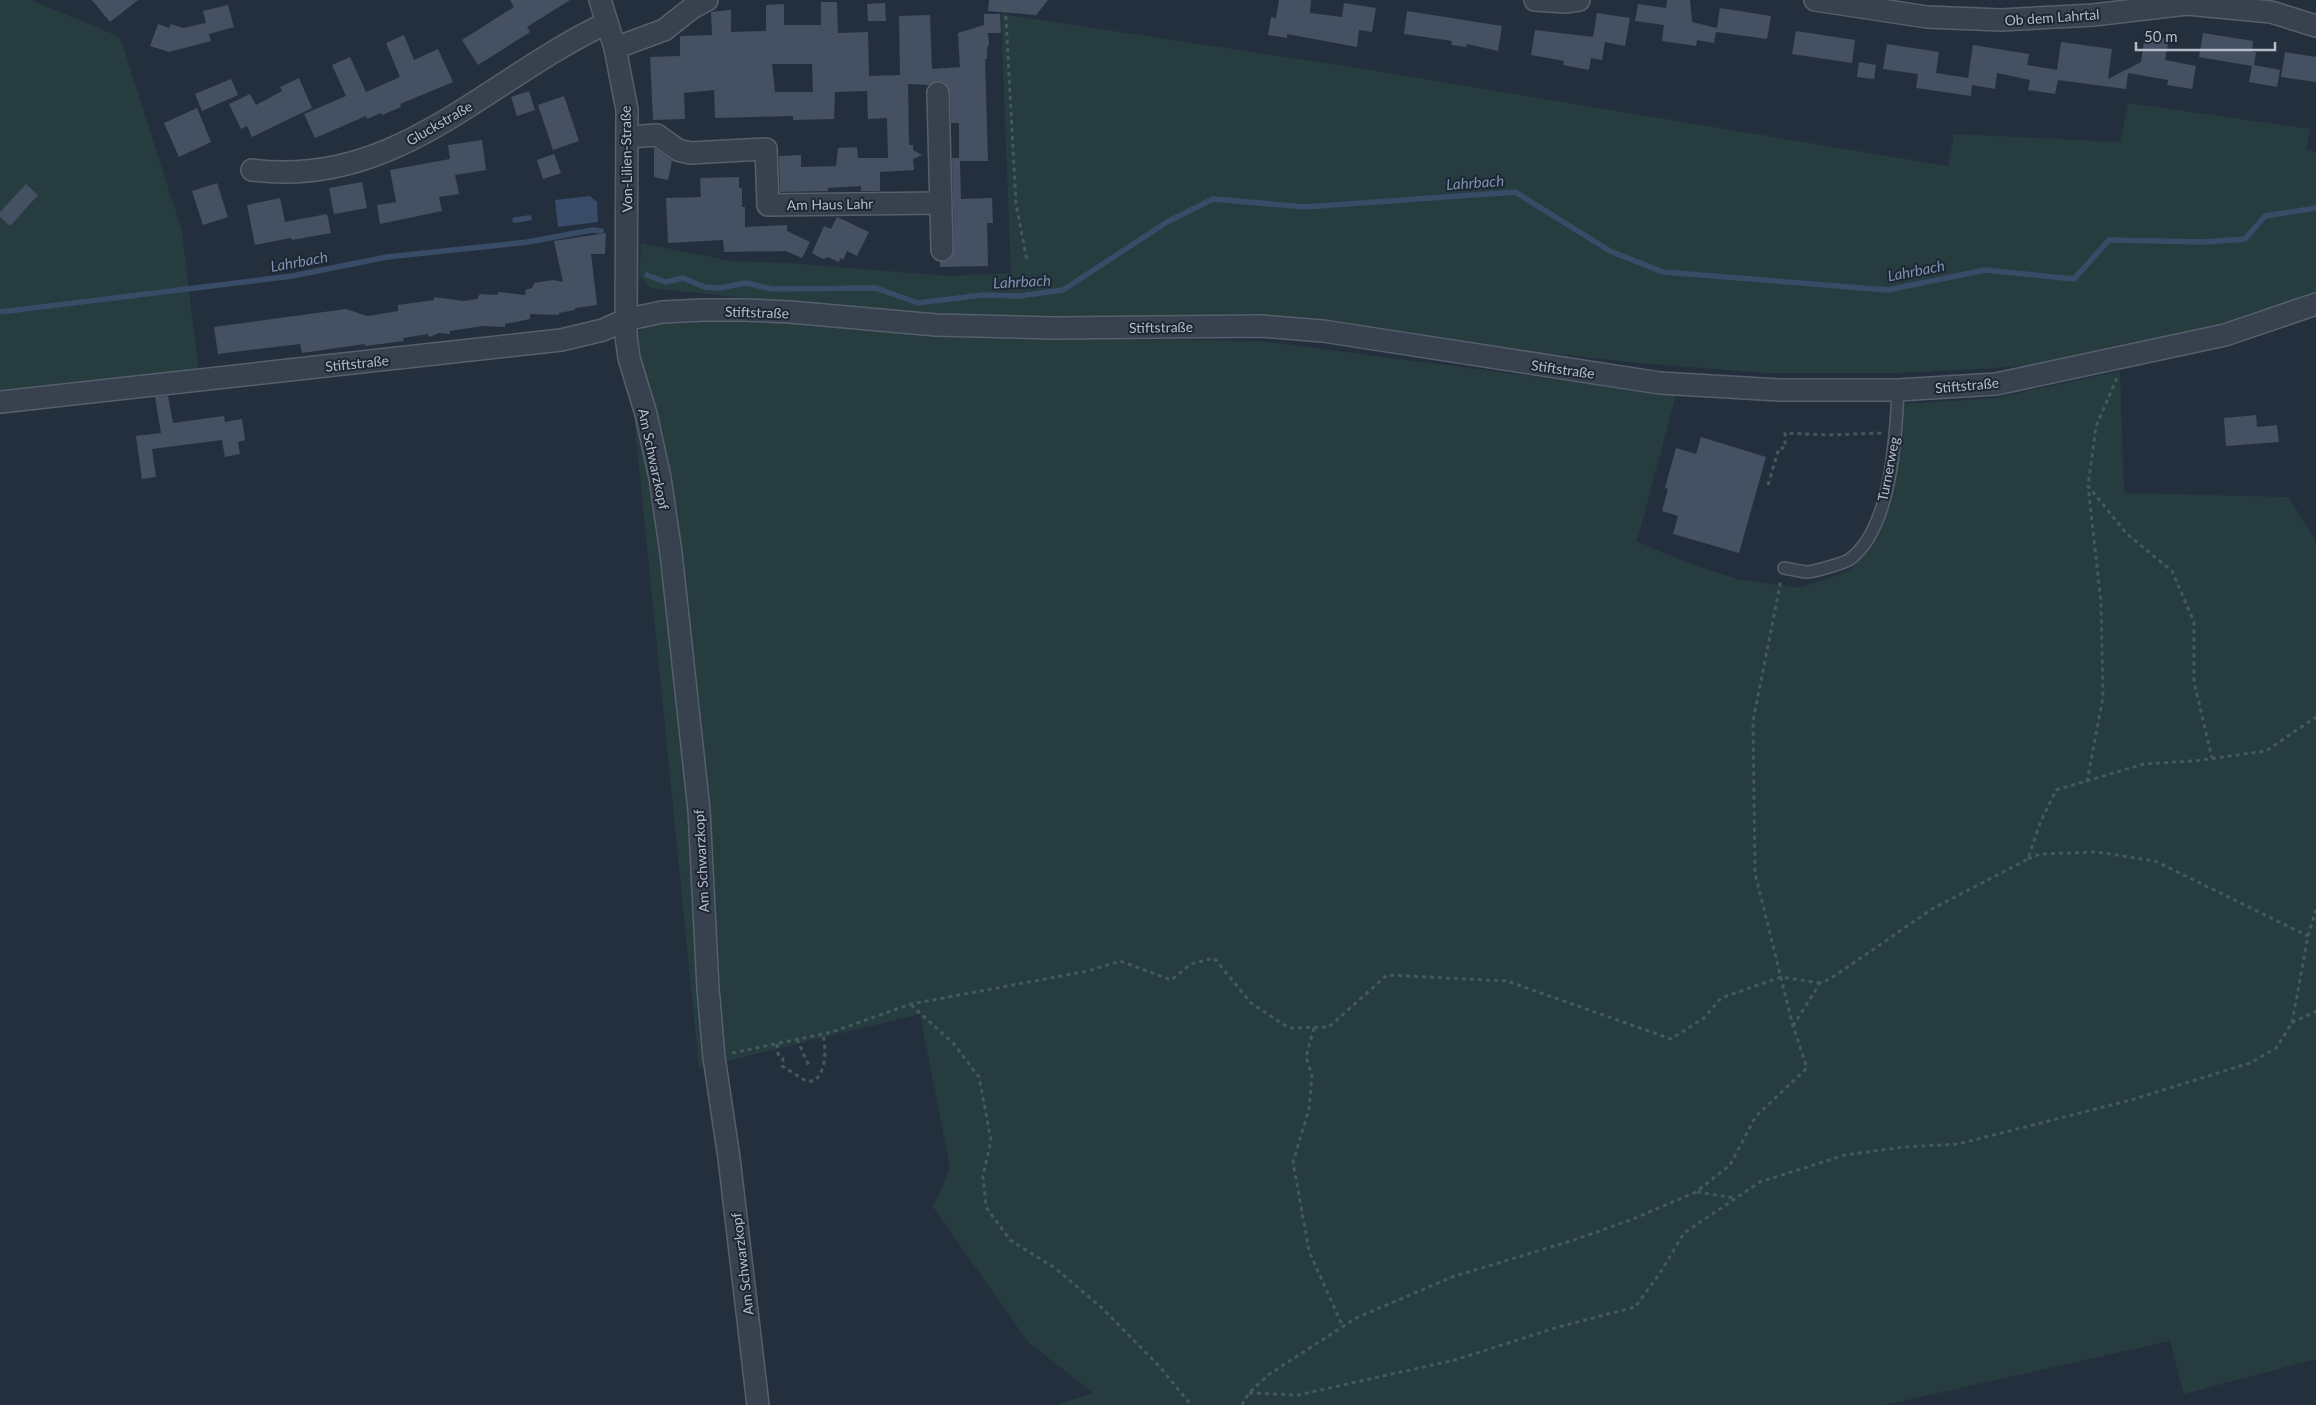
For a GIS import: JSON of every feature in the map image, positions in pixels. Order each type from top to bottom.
[{"type":"street","name":"Von-Lilien-Straße","points":[[600,0],[614,48],[627,110],[626,320]]},
{"type":"street","points":[[614,48],[664,30],[692,8],[707,0]]},
{"type":"street","points":[[1535,0],[1565,2],[1579,0]]},
{"type":"street","name":"Ob dem Lahrtal","points":[[1815,0],[1927,17],[1969,20],[2093,15],[2187,4],[2242,4],[2316,26]]},
{"type":"street","name":"Gluckstraße","points":[[252,170],[276,173],[316,169],[372,157],[398,147],[425,133],[577,38],[607,23]]},
{"type":"street","points":[[938,93],[942,250]]},
{"type":"street","name":"Am Haus Lahr","points":[[628,137],[657,136],[678,150],[690,152],[766,149],[768,205],[940,203]]},
{"type":"street","name":"Stiftstraße","points":[[0,402],[560,340],[603,330],[626,320],[662,312],[744,310],[936,325],[1054,328],[1261,326],[1323,331],[1660,383],[1780,390],[1898,390],[1996,384],[2226,335],[2316,304]]},
{"type":"street","name":"Am Schwarzkopf","points":[[626,320],[629,358],[646,414],[660,478],[671,553],[699,810],[708,988],[714,1057],[730,1158],[758,1405]]},
{"type":"lane","name":"Turnerweg","points":[[1784,568],[1809,572],[1850,560],[1870,537],[1886,492],[1896,434],[1898,390]]},
{"type":"path","points":[[1005,0],[1016,204],[1027,261]]},
{"type":"path","points":[[2087,782],[2103,697],[2101,602],[2088,486],[2096,426],[2127,356]]},
{"type":"path","points":[[1768,485],[1779,448],[1784,448],[1785,433],[1896,434]]},
{"type":"path","points":[[2088,486],[2127,534],[2172,571],[2194,622],[2194,682],[2212,758]]},
{"type":"path","points":[[1242,1405],[1249,1393],[1268,1375],[1356,1318],[1452,1277],[1574,1240],[1632,1219],[1696,1192],[1730,1165],[1756,1116],[1807,1068],[1793,1026],[1754,873],[1753,721],[1784,568]]},
{"type":"path","points":[[2028,860],[2040,823],[2056,790],[2144,764],[2266,751],[2316,716]]},
{"type":"path","points":[[1793,1026],[1820,983],[1932,909],[2040,854],[2097,852],[2155,861],[2308,936]]},
{"type":"path","points":[[1249,1393],[1298,1395],[1455,1360],[1558,1327],[1635,1307],[1660,1273],[1684,1233],[1760,1182],[1845,1155],[1904,1147],[1958,1144],[2131,1100],[2250,1063],[2276,1048],[2292,1023],[2308,936],[2316,910]]},
{"type":"path","points":[[714,1057],[823,1034],[911,1004],[1088,971],[1120,961],[1171,980],[1191,964],[1214,958],[1251,1003],[1289,1028],[1330,1027],[1388,975],[1507,981],[1671,1039],[1704,1018],[1721,998],[1781,977],[1820,983]]},
{"type":"path","points":[[911,1004],[953,1043],[978,1077],[991,1140],[983,1176],[986,1206],[1010,1240],[1055,1268],[1102,1308],[1160,1367],[1191,1405]]},
{"type":"path","points":[[2292,1023],[2316,1011]]},
{"type":"path","points":[[1314,1028],[1306,1057],[1312,1075],[1309,1109],[1293,1162],[1309,1251],[1344,1326]]},
{"type":"path","points":[[777,1044],[778,1054],[782,1058],[782,1066],[806,1081],[814,1081],[823,1072],[825,1060],[823,1034]]},
{"type":"path","points":[[798,1040],[808,1066]]},
{"type":"path","points":[[1696,1192],[1736,1198]]},
{"type":"green space","points":[[0,0],[31,0],[120,37],[182,231],[201,389],[0,415]]},
{"type":"green space","points":[[1001,14],[1358,68],[1948,166],[1954,134],[2120,142],[2128,103],[2310,129],[2307,150],[2316,152],[2316,304],[2127,356],[1997,368],[1897,373],[1766,373],[1626,362],[1261,319],[939,314],[794,303],[650,288],[639,275],[641,243],[732,261],[787,263],[949,276],[1011,273]]},
{"type":"green space","points":[[675,320],[778,321],[936,336],[1260,341],[1676,395],[1637,541],[1685,562],[1737,579],[1801,588],[1851,570],[1886,492],[1903,404],[1995,398],[2120,371],[2124,493],[2289,497],[2316,541],[2316,1359],[2184,1394],[2170,1341],[1884,1405],[1056,1405],[1093,1393],[1028,1342],[933,1207],[950,1168],[920,1014],[699,1068],[626,336],[638,332],[647,325]]},
{"type":"water","points":[[590,196],[597,202],[598,222],[558,227],[555,200]]},
{"type":"building","points":[[92,0],[138,0],[110,22]]},
{"type":"building","points":[[510,0],[570,0],[527,27],[530,32],[478,65],[462,40],[514,7]]},
{"type":"building","points":[[989,0],[1048,0],[1036,15],[988,11]]},
{"type":"building","points":[[1279,0],[1311,0],[1310,13],[1342,17],[1344,3],[1376,8],[1372,32],[1359,30],[1357,47],[1287,34],[1287,38],[1268,35],[1271,17],[1276,18]]},
{"type":"building","points":[[1667,0],[1690,0],[1692,22],[1717,28],[1720,8],[1771,16],[1767,39],[1716,32],[1714,43],[1697,40],[1696,46],[1662,41],[1664,25],[1635,21],[1638,4],[1666,8]]},
{"type":"building","points":[[821,2],[837,2],[838,33],[868,32],[869,76],[900,75],[899,16],[930,15],[932,69],[960,67],[958,33],[984,25],[984,14],[1000,14],[1001,33],[988,33],[989,45],[987,47],[987,59],[985,59],[988,161],[960,161],[961,199],[992,198],[993,223],[987,223],[988,266],[940,267],[940,262],[949,260],[954,250],[952,158],[959,158],[959,123],[951,123],[950,92],[944,82],[937,81],[929,85],[908,84],[909,145],[913,145],[913,150],[922,155],[913,159],[914,170],[880,172],[880,191],[861,191],[861,186],[828,188],[828,191],[780,192],[779,156],[801,155],[801,167],[836,166],[838,148],[857,147],[858,158],[888,158],[887,118],[868,119],[867,91],[835,92],[834,119],[793,120],[793,116],[715,118],[714,90],[684,93],[685,119],[653,120],[650,57],[680,56],[680,36],[712,35],[711,12],[731,10],[731,32],[766,31],[766,5],[784,4],[784,25],[821,25]],"holes":[[[772,64],[812,64],[813,92],[775,92]]]},
{"type":"building","points":[[885,3],[886,21],[868,21],[867,4]]},
{"type":"building","points":[[228,5],[234,27],[209,34],[211,41],[169,52],[150,46],[158,24],[169,28],[171,24],[183,28],[206,23],[203,11]]},
{"type":"building","points":[[1407,11],[1502,26],[1498,51],[1467,44],[1466,47],[1451,45],[1452,41],[1404,34]]},
{"type":"building","points":[[1597,13],[1630,18],[1625,46],[1605,42],[1602,60],[1591,58],[1589,70],[1563,65],[1564,61],[1531,55],[1535,30],[1593,37]]},
{"type":"building","points":[[1796,31],[1855,40],[1852,63],[1792,54]]},
{"type":"building","points":[[2203,33],[2253,41],[2252,52],[2256,52],[2254,65],[2280,70],[2277,87],[2249,82],[2252,66],[2199,57]]},
{"type":"building","points":[[404,35],[414,60],[438,49],[453,82],[400,104],[401,107],[382,115],[381,113],[367,119],[366,116],[315,138],[304,114],[346,96],[332,65],[350,57],[366,92],[400,77],[386,43]]},
{"type":"building","points":[[2145,35],[2169,39],[2165,60],[2196,66],[2192,89],[2167,85],[2168,80],[2128,73],[2126,89],[2058,80],[2055,94],[2028,90],[2030,80],[1997,73],[1995,89],[1972,85],[1971,96],[1916,88],[1918,74],[1883,69],[1887,44],[1939,52],[1936,73],[1968,78],[1973,45],[2029,54],[2027,65],[2057,70],[2061,42],[2112,49],[2108,79],[2141,62]]},
{"type":"building","points":[[2285,52],[2316,57],[2316,82],[2281,77]]},
{"type":"building","points":[[1859,62],[1876,65],[1874,79],[1857,77]]},
{"type":"building","points":[[299,78],[312,108],[252,137],[247,126],[241,129],[229,104],[250,94],[256,105],[282,91],[280,87]]},
{"type":"building","points":[[231,79],[238,95],[202,111],[195,94]]},
{"type":"building","points":[[529,91],[535,110],[517,116],[511,97]]},
{"type":"building","points":[[564,96],[579,141],[553,150],[538,105]]},
{"type":"building","points":[[197,108],[211,142],[179,157],[164,123]]},
{"type":"building","points":[[482,140],[486,170],[455,175],[459,194],[439,197],[442,211],[380,224],[377,205],[396,202],[390,170],[450,159],[448,145]]},
{"type":"building","points":[[654,148],[672,161],[668,180],[654,177]]},
{"type":"building","points":[[554,154],[561,173],[543,179],[537,160]]},
{"type":"building","points":[[739,177],[739,188],[742,188],[742,207],[745,207],[745,227],[787,225],[787,231],[810,242],[802,258],[786,251],[724,252],[723,240],[668,243],[666,198],[701,197],[700,178]]},
{"type":"building","points":[[362,182],[367,208],[334,214],[329,188]]},
{"type":"building","points":[[217,183],[228,217],[203,225],[192,191]]},
{"type":"building","points":[[26,184],[38,195],[10,226],[0,217],[0,212]]},
{"type":"building","points":[[280,198],[285,222],[327,214],[331,233],[255,245],[247,205]]},
{"type":"building","points":[[837,217],[869,232],[857,256],[847,251],[843,260],[840,258],[839,262],[828,257],[823,259],[812,253],[824,226],[831,229]]},
{"type":"building","points":[[606,233],[605,254],[591,254],[597,305],[575,308],[575,310],[559,313],[559,315],[530,314],[530,319],[505,324],[505,327],[483,326],[450,331],[450,334],[439,333],[429,337],[428,334],[403,338],[404,341],[365,346],[365,344],[302,353],[300,344],[218,354],[214,327],[346,309],[367,316],[398,311],[398,305],[434,300],[434,297],[464,301],[477,299],[480,294],[497,295],[499,292],[526,295],[525,290],[532,288],[534,283],[553,280],[563,282],[554,241]]},
{"type":"building","points":[[168,396],[173,423],[224,416],[225,422],[242,419],[245,440],[238,442],[240,454],[225,457],[222,440],[152,449],[156,477],[142,479],[136,436],[161,433],[155,397]]},
{"type":"building","points":[[2256,415],[2257,427],[2277,425],[2279,442],[2226,446],[2224,418]]},
{"type":"building","points":[[1701,437],[1766,457],[1739,553],[1673,534],[1678,516],[1662,511],[1668,489],[1665,488],[1676,448],[1696,454]]},
{"type":"waterway","name":"Lahrbach","points":[[647,275],[666,282],[683,278],[705,287],[719,288],[746,283],[772,289],[876,288],[918,303],[983,295],[1019,296],[1063,290],[1167,222],[1213,199],[1305,207],[1515,192],[1610,251],[1663,272],[1888,290],[1985,270],[2074,279],[2109,240],[2206,242],[2245,239],[2265,216],[2316,208]]},
{"type":"waterway","points":[[515,220],[529,218]]},
{"type":"waterway","name":"Lahrbach","points":[[0,312],[292,276],[387,257],[528,242],[592,230],[601,231]]}]
